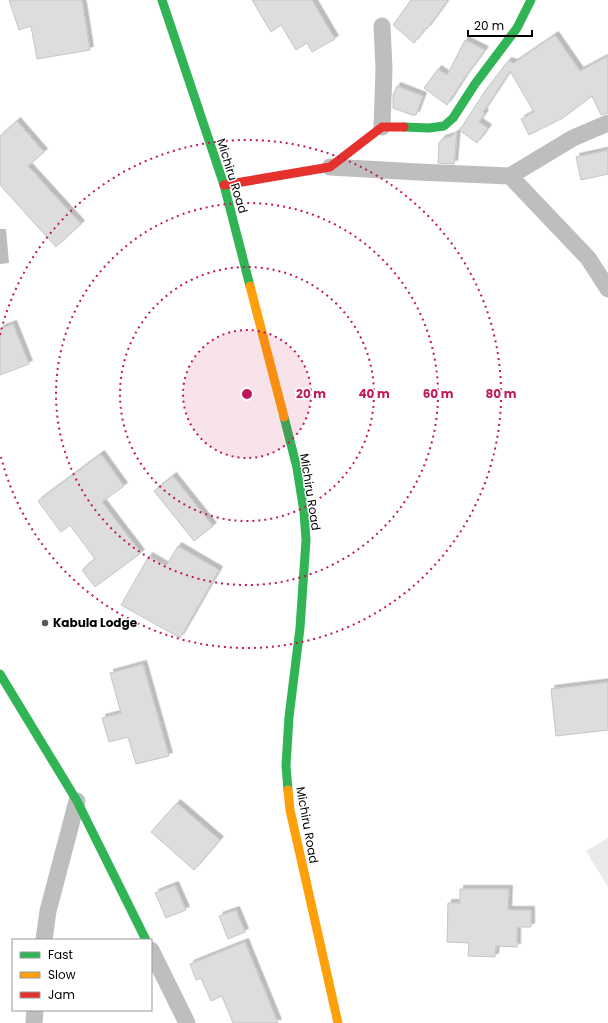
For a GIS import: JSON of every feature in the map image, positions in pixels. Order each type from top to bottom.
[{"type":"street","name":"Michiru Road","points":[[162,0],[224,185],[297,468],[304,512],[306,540],[300,628],[286,766],[290,810],[338,1023]]},
{"type":"street","points":[[330,167],[382,127],[429,128],[444,126],[453,118],[475,84],[517,28],[532,0]]},
{"type":"street","points":[[382,26],[384,69],[382,127]]},
{"type":"street","points":[[224,185],[330,167],[510,176],[573,138],[608,122]]},
{"type":"street","points":[[510,176],[588,258],[608,289]]},
{"type":"street","points":[[0,674],[77,801],[146,939]]},
{"type":"street","points":[[44,939],[48,911],[77,801]]},
{"type":"street","points":[[152,952],[187,1023]]},
{"type":"street","points":[[34,1023],[35,1011]]},
{"type":"shaded area","points":[[0,229],[6,229],[9,263],[0,264]]},
{"type":"shaded area","points":[[608,838],[608,887],[586,851]]},
{"type":"building","points":[[9,0],[82,0],[90,50],[37,59],[31,26],[19,30]]},
{"type":"building","points":[[252,0],[312,0],[335,39],[312,52],[307,43],[296,50],[281,25],[271,32]]},
{"type":"building","points":[[411,0],[448,0],[427,29],[426,28],[414,43],[393,25]]},
{"type":"building","points":[[555,35],[580,71],[608,56],[608,113],[601,115],[592,96],[563,118],[529,135],[521,119],[534,112],[510,71],[483,112],[485,113],[479,122],[488,128],[477,143],[459,130],[485,91],[508,61],[514,63]]},
{"type":"building","points":[[465,40],[485,50],[447,105],[424,88],[438,69],[447,75]]},
{"type":"building","points":[[397,86],[423,96],[416,115],[393,108],[393,95]]},
{"type":"building","points":[[17,121],[44,152],[28,166],[81,224],[56,247],[0,185],[0,136]]},
{"type":"building","points":[[457,132],[454,164],[438,163],[439,143],[442,139],[452,136]]},
{"type":"building","points":[[608,150],[608,174],[581,180],[576,157]]},
{"type":"building","points":[[13,324],[29,364],[0,375],[0,329]]},
{"type":"building","points":[[101,454],[124,486],[102,502],[141,553],[95,587],[82,570],[95,559],[70,525],[61,532],[38,501]]},
{"type":"building","points":[[173,476],[213,526],[194,541],[154,491]]},
{"type":"building","points":[[178,546],[219,570],[180,638],[121,605],[149,556],[166,566]]},
{"type":"building","points":[[143,664],[169,756],[136,764],[128,737],[109,742],[102,718],[121,713],[110,673]]},
{"type":"building","points":[[608,682],[608,730],[556,736],[551,689]]},
{"type":"building","points":[[177,803],[220,840],[194,870],[151,832]]},
{"type":"building","points":[[175,885],[186,910],[166,918],[155,893]]},
{"type":"building","points":[[460,889],[509,889],[508,910],[531,910],[531,927],[517,927],[517,947],[496,946],[495,957],[468,956],[469,943],[447,942],[448,903],[460,903]]},
{"type":"building","points":[[236,910],[245,932],[228,939],[219,916]]},
{"type":"building","points":[[245,942],[278,1023],[233,1023],[222,996],[211,1001],[201,978],[196,980],[190,964]]},
{"type":"traffic: fast","points":[[162,0],[224,185],[250,286]]},
{"type":"traffic: fast","points":[[404,127],[429,128],[444,126],[453,118],[475,84],[517,28],[531,0]]},
{"type":"traffic: fast","points":[[284,417],[297,468],[304,512],[306,540],[300,628],[289,717],[286,766],[288,790]]},
{"type":"traffic: fast","points":[[0,674],[77,801],[146,939]]},
{"type":"traffic: slow","points":[[250,286],[284,417]]},
{"type":"traffic: slow","points":[[288,790],[290,810],[338,1023]]},
{"type":"traffic: jam","points":[[224,185],[330,167],[382,127],[404,127]]},
{"type":"place","name":"Kabula Lodge","points":[[45,623]]}]
